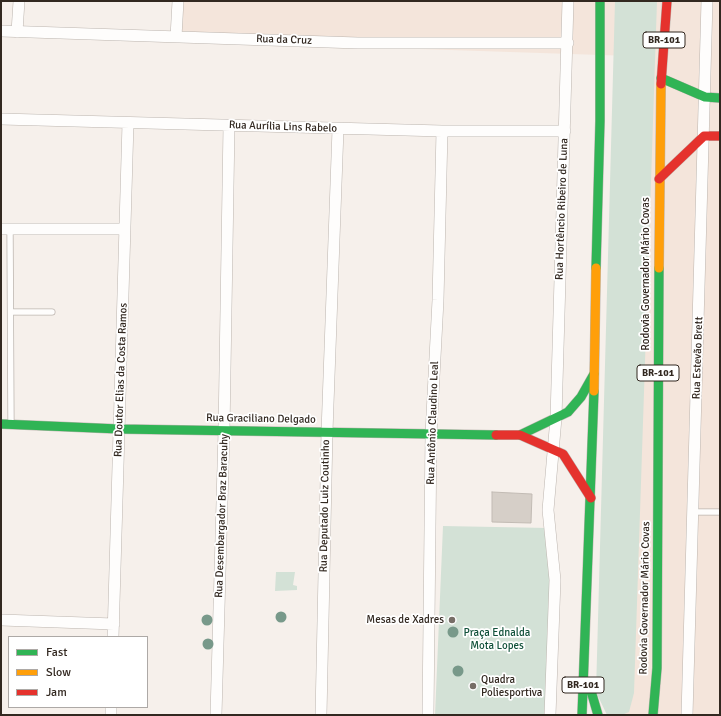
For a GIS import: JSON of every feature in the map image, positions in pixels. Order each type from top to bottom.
[{"type":"main road","name":"BR-101","points":[[582,715],[591,498],[600,122],[600,1]]},
{"type":"main road","name":"Rodovia Governador Mário Covas","points":[[653,715],[657,668],[659,178],[661,78],[667,1]]},
{"type":"main road","points":[[661,78],[704,97],[720,98]]},
{"type":"main road","points":[[659,178],[704,136],[720,136]]},
{"type":"main road","name":"Rua Graciliano Delgado","points":[[520,435],[568,412],[581,397],[594,374]]},
{"type":"main road","name":"Rua Graciliano Delgado","points":[[1,424],[119,429],[520,435],[563,454],[591,498]]},
{"type":"main road","points":[[584,654],[590,691],[598,715]]},
{"type":"main road","points":[[644,702],[657,668]]},
{"type":"street","points":[[17,32],[19,1]]},
{"type":"street","points":[[176,37],[178,1]]},
{"type":"street","name":"Rua Hortêncio Ribeiro de Luna","points":[[550,715],[555,580],[548,510],[556,418],[568,43],[568,1]]},
{"type":"street","name":"Rua Estevão Brett","points":[[687,715],[707,1]]},
{"type":"street","name":"Rua da Cruz","points":[[1,31],[358,42],[568,43]]},
{"type":"street","name":"Rua Aurília Lins Rabelo","points":[[1,118],[338,129],[565,131]]},
{"type":"street","name":"Rua Doutor Elias da Costa Ramos","points":[[113,636],[128,123]]},
{"type":"street","name":"Rua Desembargador Braz Baracuhy","points":[[216,715],[224,431],[229,126]]},
{"type":"street","name":"Rua Deputado Luiz Coutinho","points":[[321,715],[327,432],[338,129]]},
{"type":"street","name":"Rua Antônio Claudino Leal","points":[[428,715],[430,434],[438,300],[442,131]]},
{"type":"street","points":[[6,229],[125,229]]},
{"type":"street","points":[[1,620],[114,624]]},
{"type":"lane","points":[[6,229],[11,312],[11,424]]},
{"type":"lane","points":[[11,312],[52,312]]},
{"type":"lane","points":[[693,512],[720,512]]},
{"type":"shaded area","points":[[178,1],[720,1],[720,715],[619,715],[631,56],[177,41]]},
{"type":"green space","points":[[615,1],[657,1],[634,693],[629,712],[622,715],[607,715],[596,692]]},
{"type":"green space","name":"Praça Ednalda Mota Lopes","points":[[443,526],[548,528],[553,575],[553,715],[435,715]]},
{"type":"green space","points":[[276,572],[295,572],[293,585],[297,586],[297,590],[275,591]]},
{"type":"building","points":[[492,492],[532,494],[531,523],[492,522]]},
{"type":"traffic: fast","points":[[596,268],[600,121],[600,1]]},
{"type":"traffic: fast","points":[[661,78],[705,97],[720,98]]},
{"type":"traffic: fast","points":[[653,715],[657,668],[659,268]]},
{"type":"traffic: fast","points":[[520,435],[568,412],[581,397],[594,374]]},
{"type":"traffic: fast","points":[[582,715],[594,391]]},
{"type":"traffic: fast","points":[[1,424],[119,429],[496,435]]},
{"type":"traffic: fast","points":[[589,684],[598,715]]},
{"type":"traffic: slow","points":[[659,268],[661,84]]},
{"type":"traffic: slow","points":[[594,391],[596,268]]},
{"type":"traffic: jam","points":[[661,84],[667,1]]},
{"type":"traffic: jam","points":[[659,179],[704,136],[720,136]]},
{"type":"traffic: jam","points":[[496,435],[520,435],[563,454],[591,498]]},
{"type":"place","name":"Mesas de Xadres","points":[[452,620]]},
{"type":"place","name":"Quadra Poliesportiva","points":[[473,686]]}]
